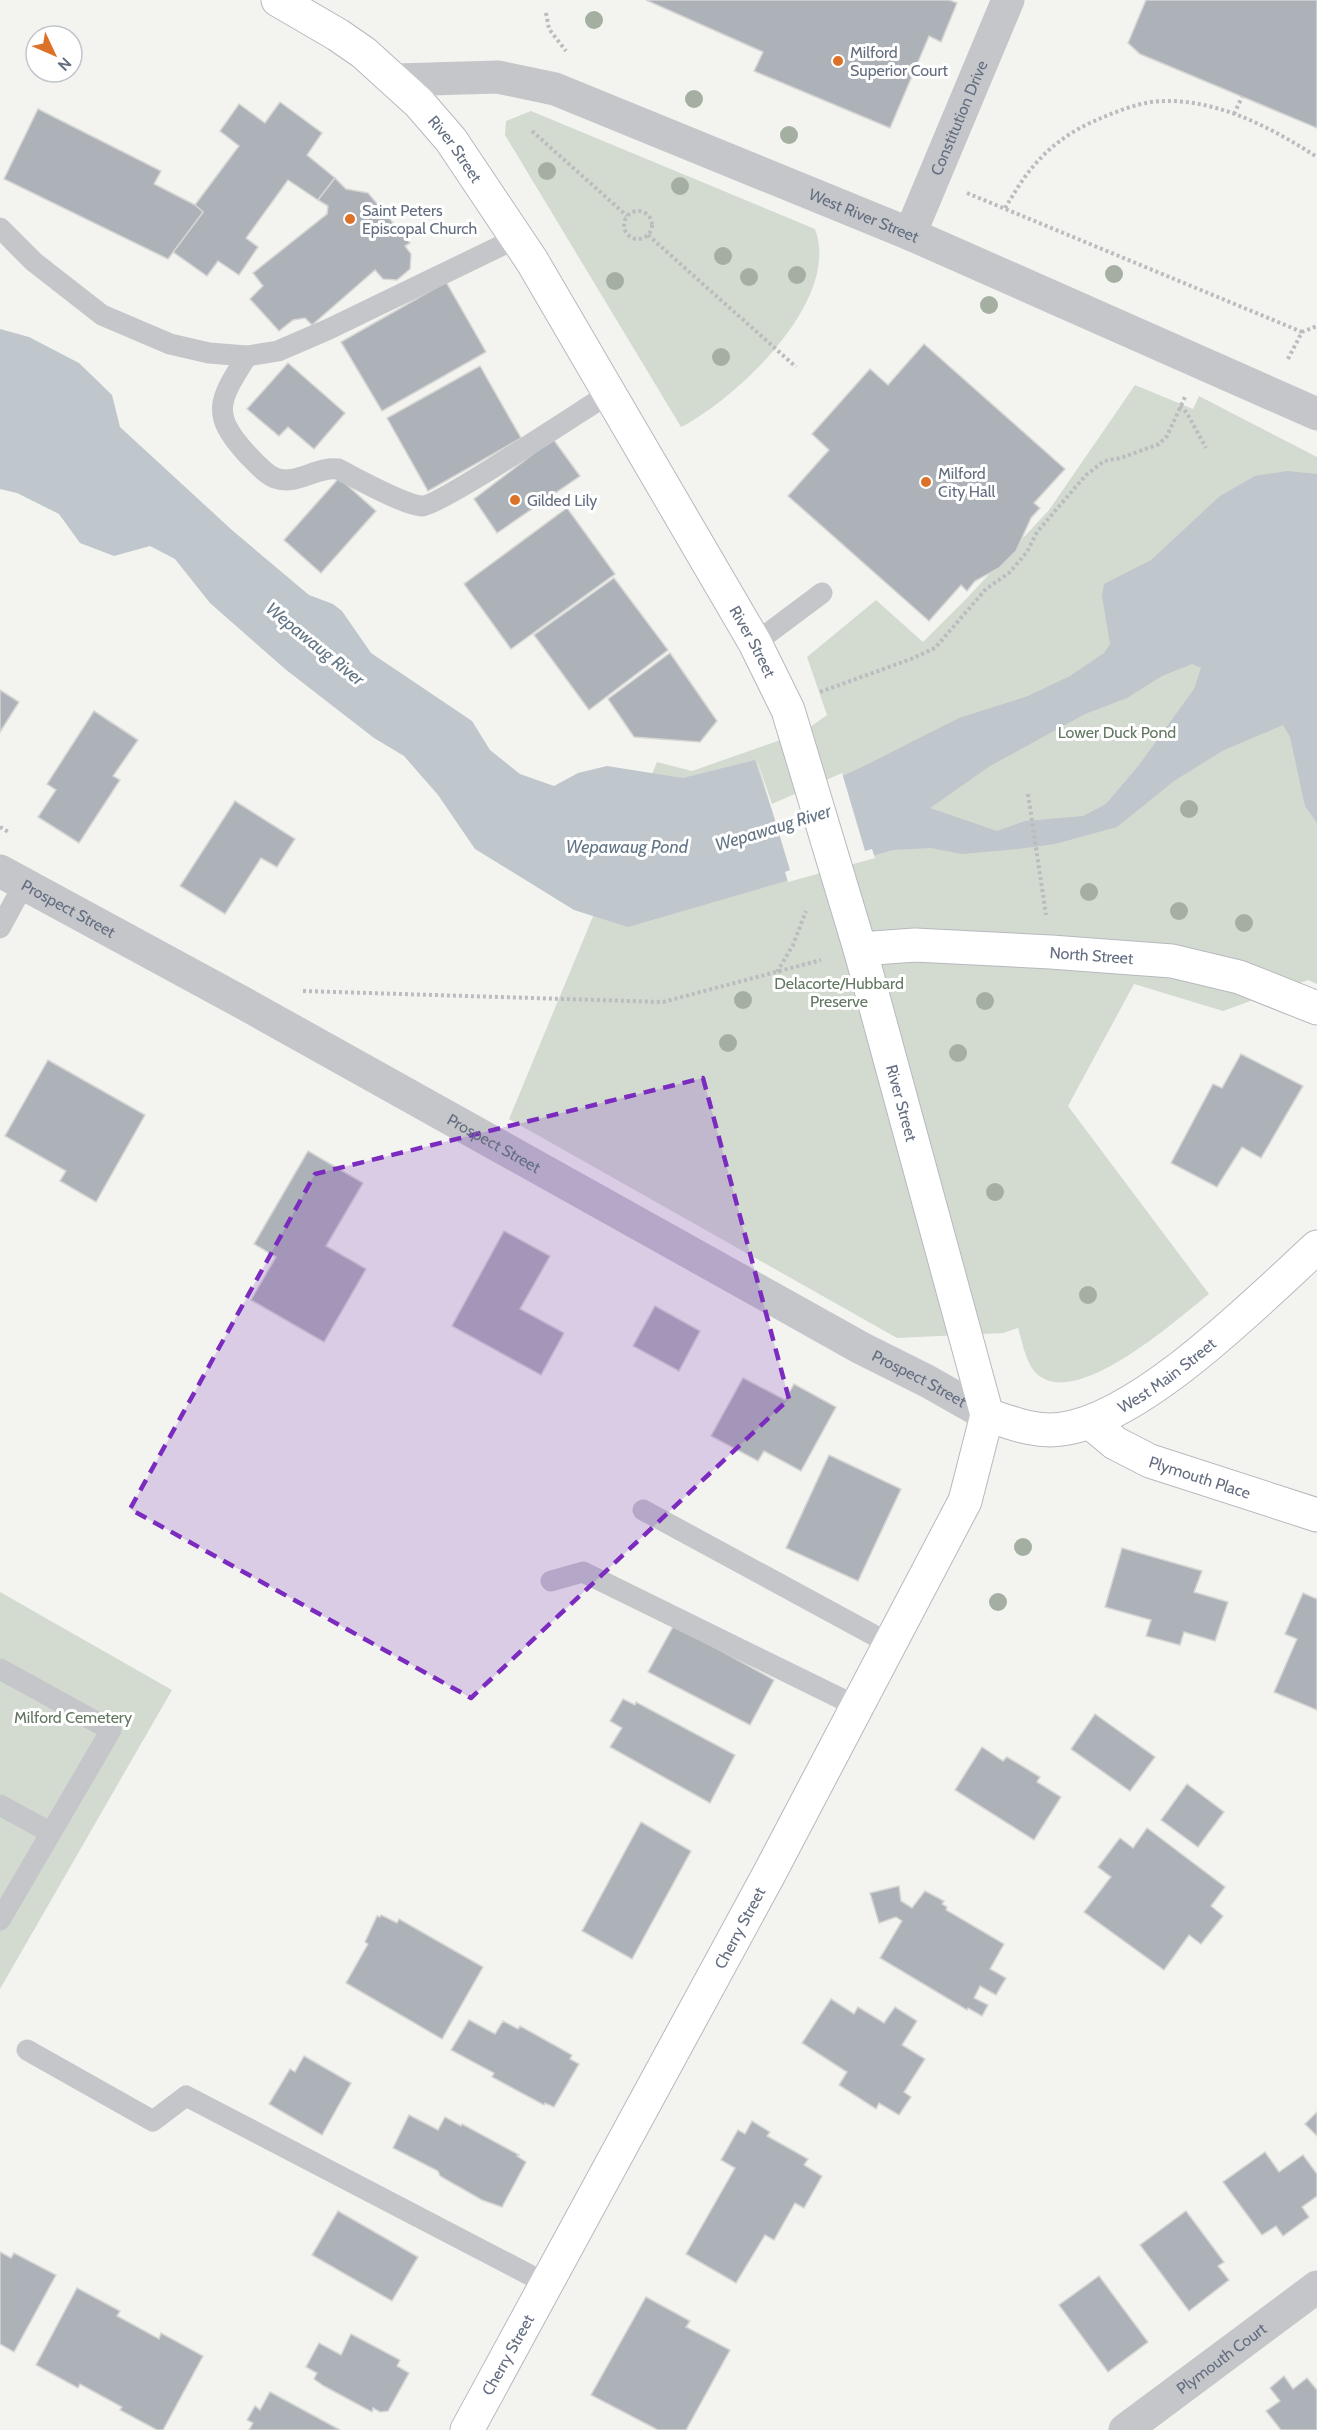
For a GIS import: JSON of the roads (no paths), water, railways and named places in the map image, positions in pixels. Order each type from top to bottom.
[{"type":"main road","name":"River Street","points":[[278,0],[338,35],[396,80],[451,140],[517,238],[755,643],[801,702],[843,892],[861,949],[987,1415]]},
{"type":"main road","name":"North Street","points":[[861,949],[915,945],[1172,961],[1239,977],[1317,1008]]},
{"type":"main road","name":"West Main Street","points":[[987,1415],[1036,1430],[1062,1430],[1091,1423],[1154,1387],[1182,1366],[1317,1247]]},
{"type":"main road","name":"Cherry Street","points":[[467,2430],[773,1866],[965,1501],[987,1415]]},
{"type":"main road","name":"Plymouth Place","points":[[1091,1423],[1115,1443],[1150,1461],[1317,1515]]},
{"type":"street","name":"Constitution Drive","points":[[910,234],[1008,0]]},
{"type":"street","name":"West River Street","points":[[396,80],[498,77],[555,89],[910,234],[1317,414]]},
{"type":"street","name":"Prospect Street","points":[[12,878],[245,1004],[861,1348],[927,1381],[987,1415]]},
{"type":"street","name":"Plymouth Court","points":[[1125,2430],[1317,2287]]},
{"type":"lane","points":[[0,228],[34,262],[102,315],[170,344],[209,353],[247,356],[278,351],[329,329],[517,238]]},
{"type":"lane","points":[[247,356],[230,384],[222,403],[224,425],[260,467],[275,478],[292,480],[327,467],[338,469],[411,505],[426,506],[460,487],[610,393]]},
{"type":"lane","points":[[755,643],[822,593]]},
{"type":"lane","points":[[0,928],[12,878]]},
{"type":"lane","points":[[644,1510],[890,1644]]},
{"type":"lane","points":[[551,1581],[583,1572],[856,1706]]},
{"type":"lane","points":[[0,1669],[111,1730],[0,1920]]},
{"type":"lane","points":[[0,1805],[51,1833]]},
{"type":"lane","points":[[27,2050],[153,2121],[186,2096],[547,2284]]},
{"type":"water","points":[[0,329],[29,337],[79,363],[112,395],[120,427],[233,531],[309,595],[333,604],[342,611],[371,653],[472,721],[490,750],[520,774],[554,786],[578,773],[607,766],[683,778],[755,760],[771,808],[862,767],[959,718],[1028,696],[1070,676],[1104,653],[1110,644],[1102,596],[1104,584],[1151,560],[1220,496],[1255,476],[1287,471],[1317,474],[1317,823],[1305,806],[1290,737],[1283,725],[1224,750],[1174,781],[1117,827],[1055,844],[1018,849],[962,854],[931,848],[893,850],[628,927],[574,910],[475,849],[438,795],[404,756],[374,738],[285,669],[210,603],[175,559],[150,546],[114,556],[80,543],[59,514],[17,493],[0,489]],"holes":[[[1192,664],[1201,668],[1194,689],[1139,765],[1106,804],[1083,816],[1025,821],[997,831],[930,808],[990,766],[1085,714],[1127,698],[1162,676]]]},
{"type":"place","name":"Milford Superior Court","points":[[838,61]]},
{"type":"place","name":"Saint Peters Episcopal Church","points":[[350,219]]},
{"type":"place","name":"Milford City Hall","points":[[926,482]]},
{"type":"place","name":"Gilded Lily","points":[[515,500]]},
{"type":"water label","name":"Wepawaug River","points":[[315,644]]},
{"type":"water label","name":"Wepawaug River","points":[[773,828]]},
{"type":"water label","name":"Wepawaug Pond","points":[[627,847]]},
{"type":"park label","name":"Lower Duck Pond","points":[[1117,732]]},
{"type":"park label","name":"Delacorte/Hubbard Preserve","points":[[839,992]]},
{"type":"park label","name":"Milford Cemetery","points":[[73,1717]]}]
